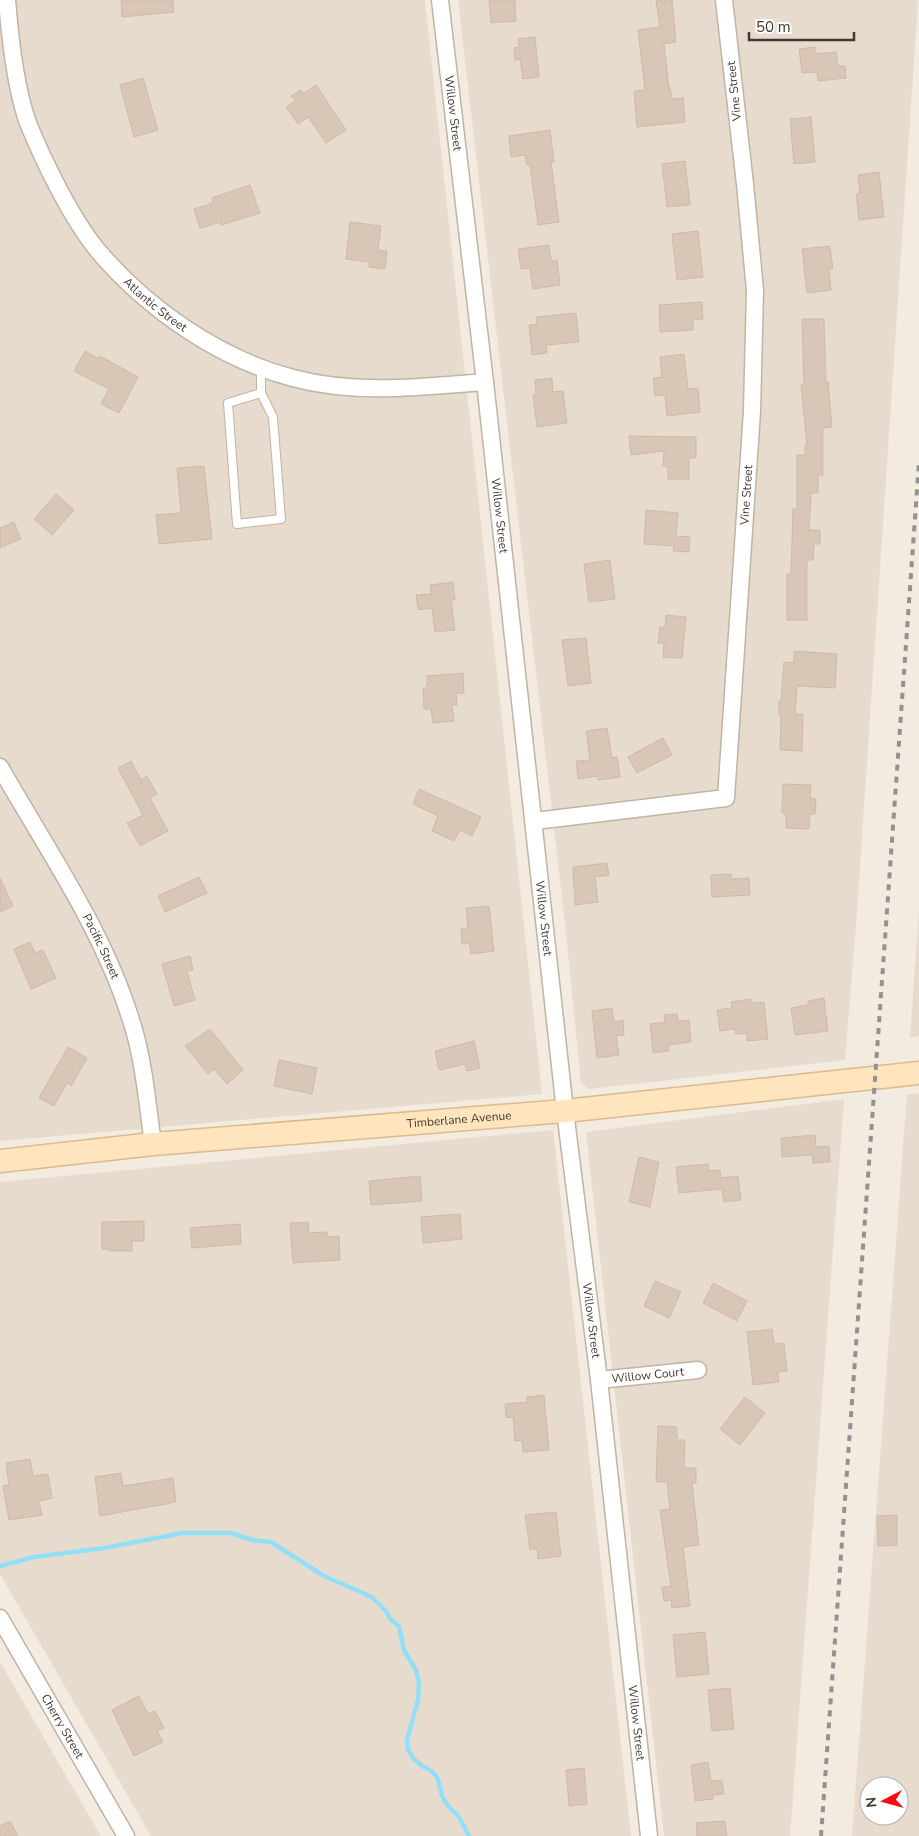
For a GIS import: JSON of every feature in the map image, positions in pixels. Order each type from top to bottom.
[{"type":"street","name":"Atlantic Street","points":[[7,0],[16,73],[28,122],[53,176],[76,219],[98,251],[134,288],[169,318],[218,348],[261,367],[293,378],[350,388],[407,388],[485,382]]},
{"type":"street","name":"Willow Street","points":[[440,0],[535,820],[565,1111],[598,1380],[649,1836]]},
{"type":"street","name":"Vine Street","points":[[535,820],[726,798],[752,411],[754,290],[724,0]]},
{"type":"street","name":"Pacific Street","points":[[0,767],[95,932],[115,978],[130,1018],[140,1054],[153,1144]]},
{"type":"street","name":"Timberlane Avenue","points":[[0,1161],[153,1144],[565,1111],[919,1073]]},
{"type":"street","name":"Willow Court","points":[[598,1380],[698,1370]]},
{"type":"street","name":"Cherry Street","points":[[0,1618],[126,1836]]},
{"type":"lane","points":[[261,367],[261,393],[273,417],[281,519],[237,524],[228,403],[261,393]]},
{"type":"shaded area","points":[[0,0],[425,0],[542,1094],[0,1141]]},
{"type":"shaded area","points":[[458,0],[918,0],[856,926],[845,1060],[589,1089],[581,1083],[565,923]]},
{"type":"shaded area","points":[[919,908],[919,1036],[910,1038]]},
{"type":"shaded area","points":[[919,1093],[919,1836],[852,1836],[907,1095]]},
{"type":"shaded area","points":[[844,1099],[790,1836],[664,1836],[586,1132]]},
{"type":"shaded area","points":[[553,1130],[631,1836],[151,1836],[0,1574],[0,1182]]},
{"type":"shaded area","points":[[0,1662],[101,1836],[0,1836]]},
{"type":"building","points":[[121,0],[173,0],[174,12],[122,17]]},
{"type":"building","points":[[489,0],[515,0],[516,21],[491,23]]},
{"type":"building","points":[[656,0],[672,0],[676,42],[664,44],[669,88],[672,99],[683,98],[685,122],[637,127],[634,91],[645,90],[638,30],[660,27]]},
{"type":"building","points":[[535,37],[539,77],[523,79],[520,59],[515,60],[514,48],[519,47],[518,39]]},
{"type":"building","points":[[815,47],[815,54],[836,52],[838,66],[845,66],[846,78],[818,81],[817,72],[802,73],[799,49]]},
{"type":"building","points":[[143,78],[158,130],[134,137],[120,85]]},
{"type":"building","points":[[316,85],[346,130],[326,143],[308,117],[298,124],[286,107],[295,101],[291,96],[301,90],[303,94]]},
{"type":"building","points":[[811,117],[815,162],[794,164],[790,119]]},
{"type":"building","points":[[550,130],[554,162],[551,162],[559,222],[538,225],[530,165],[527,165],[525,155],[511,157],[509,136]]},
{"type":"building","points":[[685,161],[690,205],[667,207],[662,164]]},
{"type":"building","points":[[879,172],[884,217],[859,220],[856,194],[860,193],[858,175]]},
{"type":"building","points":[[250,185],[260,213],[221,225],[220,222],[200,228],[194,209],[213,203],[212,198]]},
{"type":"building","points":[[350,222],[381,226],[378,250],[387,251],[385,269],[369,267],[370,262],[346,259]]},
{"type":"building","points":[[698,231],[703,277],[677,280],[672,234]]},
{"type":"building","points":[[549,245],[551,261],[557,260],[560,285],[533,289],[530,268],[521,269],[518,249]]},
{"type":"building","points":[[830,246],[833,269],[829,269],[831,290],[807,293],[802,249]]},
{"type":"building","points":[[702,302],[703,319],[693,320],[693,330],[660,332],[659,305]]},
{"type":"building","points":[[576,313],[579,342],[546,345],[547,353],[532,355],[529,325],[537,324],[536,317]]},
{"type":"building","points":[[802,319],[824,319],[826,383],[828,382],[832,427],[823,428],[823,475],[818,475],[818,493],[811,493],[809,530],[820,530],[820,544],[814,544],[813,560],[807,560],[807,620],[787,620],[787,574],[791,574],[793,509],[797,509],[797,455],[805,455],[805,445],[807,445],[801,385],[804,385]]},
{"type":"building","points":[[85,351],[99,359],[100,356],[138,377],[119,413],[101,404],[109,389],[74,371]]},
{"type":"building","points":[[684,354],[688,389],[698,388],[700,412],[667,416],[665,395],[655,396],[653,378],[662,377],[660,357]]},
{"type":"building","points":[[552,378],[553,392],[563,391],[567,423],[537,427],[533,395],[536,394],[535,380]]},
{"type":"building","points":[[629,436],[696,437],[696,458],[689,458],[689,479],[668,479],[668,467],[663,466],[664,451],[631,455]]},
{"type":"building","points":[[204,466],[212,539],[159,544],[156,515],[181,513],[177,468]]},
{"type":"building","points":[[56,494],[74,510],[52,535],[34,519]]},
{"type":"building","points":[[646,510],[678,513],[676,536],[690,537],[689,552],[673,551],[674,546],[644,544]]},
{"type":"building","points":[[14,522],[21,539],[0,548],[0,528]]},
{"type":"building","points":[[610,560],[615,599],[589,602],[584,564]]},
{"type":"building","points":[[453,582],[455,600],[451,600],[455,630],[435,632],[432,608],[418,610],[416,595],[431,594],[430,585]]},
{"type":"building","points":[[666,615],[686,617],[682,658],[663,657],[664,643],[658,643],[660,627],[665,627]]},
{"type":"building","points":[[586,638],[591,683],[568,686],[562,640]]},
{"type":"building","points":[[794,651],[837,654],[835,688],[797,686],[795,714],[803,714],[802,751],[780,750],[781,715],[779,715],[779,701],[781,701],[784,662],[794,663]]},
{"type":"building","points":[[463,673],[464,693],[456,693],[457,705],[452,705],[454,721],[433,723],[431,709],[424,709],[423,688],[427,688],[427,676]]},
{"type":"building","points":[[607,728],[612,758],[617,757],[620,777],[598,780],[598,776],[578,779],[576,761],[590,760],[586,731]]},
{"type":"building","points":[[663,738],[672,755],[637,773],[628,757]]},
{"type":"building","points":[[131,761],[141,780],[147,776],[157,794],[150,798],[168,831],[140,846],[127,823],[143,815],[118,768]]},
{"type":"building","points":[[783,784],[811,785],[810,798],[816,799],[815,814],[810,814],[809,829],[786,828],[786,814],[782,813]]},
{"type":"building","points":[[419,789],[481,817],[472,836],[460,830],[454,841],[432,831],[438,816],[413,804]]},
{"type":"building","points":[[607,863],[609,875],[595,877],[598,902],[575,905],[573,867]]},
{"type":"building","points":[[731,874],[732,879],[749,878],[750,895],[712,897],[711,875]]},
{"type":"building","points":[[199,877],[207,893],[165,912],[158,896]]},
{"type":"building","points":[[0,878],[13,906],[0,912]]},
{"type":"building","points":[[489,906],[494,951],[471,954],[469,943],[462,944],[461,929],[468,928],[466,908]]},
{"type":"building","points":[[30,942],[35,953],[43,950],[56,978],[31,989],[14,949]]},
{"type":"building","points":[[190,956],[193,970],[187,971],[195,1000],[174,1006],[162,964]]},
{"type":"building","points":[[824,998],[828,1031],[795,1035],[791,1008],[808,1005],[808,1001]]},
{"type":"building","points":[[751,999],[751,1003],[764,1002],[768,1039],[747,1041],[747,1033],[736,1034],[735,1029],[720,1031],[717,1010],[732,1008],[731,1002]]},
{"type":"building","points":[[612,1008],[614,1022],[623,1020],[624,1035],[616,1036],[619,1055],[597,1058],[592,1011]]},
{"type":"building","points":[[677,1014],[678,1021],[689,1020],[691,1042],[668,1045],[669,1051],[653,1053],[650,1024],[665,1022],[664,1015]]},
{"type":"building","points":[[210,1029],[243,1070],[227,1084],[214,1069],[208,1074],[185,1046]]},
{"type":"building","points":[[474,1041],[480,1068],[467,1071],[465,1064],[439,1070],[435,1051]]},
{"type":"building","points":[[68,1047],[87,1058],[71,1086],[67,1083],[54,1106],[39,1098]]},
{"type":"building","points":[[279,1060],[317,1068],[312,1094],[274,1086]]},
{"type":"building","points":[[815,1135],[816,1147],[829,1146],[830,1162],[813,1163],[812,1155],[782,1157],[781,1138]]},
{"type":"building","points":[[639,1157],[659,1162],[650,1207],[629,1202]]},
{"type":"building","points":[[708,1164],[709,1171],[720,1170],[721,1178],[738,1176],[741,1200],[724,1202],[722,1189],[679,1193],[676,1167]]},
{"type":"building","points":[[420,1176],[422,1201],[371,1205],[369,1181]]},
{"type":"building","points":[[460,1214],[462,1239],[423,1243],[421,1217]]},
{"type":"building","points":[[144,1221],[144,1241],[132,1241],[132,1251],[108,1251],[108,1249],[102,1249],[102,1222]]},
{"type":"building","points":[[308,1222],[309,1233],[327,1232],[328,1237],[339,1236],[340,1260],[293,1263],[290,1223]]},
{"type":"building","points":[[240,1224],[241,1244],[192,1248],[190,1228]]},
{"type":"building","points":[[655,1281],[681,1292],[669,1318],[644,1306]]},
{"type":"building","points":[[713,1283],[747,1301],[737,1321],[703,1303]]},
{"type":"building","points":[[772,1329],[774,1344],[784,1343],[787,1371],[778,1372],[779,1382],[753,1385],[747,1332]]},
{"type":"building","points":[[544,1395],[549,1450],[523,1452],[522,1440],[515,1441],[513,1417],[506,1418],[505,1404],[527,1402],[527,1397]]},
{"type":"building","points":[[745,1397],[765,1413],[740,1445],[720,1429]]},
{"type":"building","points":[[658,1426],[677,1427],[677,1440],[685,1440],[684,1468],[696,1468],[696,1483],[692,1483],[699,1545],[683,1547],[690,1606],[672,1608],[671,1600],[664,1601],[662,1587],[671,1586],[660,1510],[670,1509],[667,1482],[656,1482]]},
{"type":"building","points":[[30,1459],[33,1476],[48,1474],[52,1498],[39,1501],[42,1515],[9,1520],[3,1486],[9,1485],[6,1463]]},
{"type":"building","points":[[121,1473],[123,1486],[173,1478],[176,1502],[100,1516],[95,1477]]},
{"type":"building","points":[[556,1512],[561,1556],[538,1559],[537,1549],[530,1549],[525,1515]]},
{"type":"building","points":[[897,1515],[897,1545],[878,1546],[877,1516]]},
{"type":"building","points":[[705,1632],[709,1674],[677,1677],[673,1635]]},
{"type":"building","points":[[730,1688],[734,1729],[712,1731],[708,1690]]},
{"type":"building","points":[[139,1696],[148,1714],[155,1711],[164,1728],[157,1731],[163,1742],[134,1756],[112,1710]]},
{"type":"building","points":[[708,1762],[711,1781],[722,1780],[724,1794],[713,1795],[713,1799],[695,1801],[691,1765]]},
{"type":"building","points":[[584,1768],[587,1804],[569,1806],[566,1770]]},
{"type":"building","points":[[10,1821],[18,1836],[0,1836],[0,1826]]},
{"type":"building","points":[[725,1821],[727,1836],[697,1836],[696,1823]]},
{"type":"waterway","points":[[0,1566],[34,1557],[104,1548],[183,1533],[231,1533],[252,1540],[271,1542],[324,1576],[373,1598],[386,1611],[390,1619],[399,1626],[404,1650],[416,1670],[419,1683],[418,1700],[407,1740],[408,1750],[414,1759],[433,1772],[438,1779],[442,1796],[447,1805],[459,1817],[469,1836]]},
{"type":"railway","points":[[821,1836],[919,462]]}]
